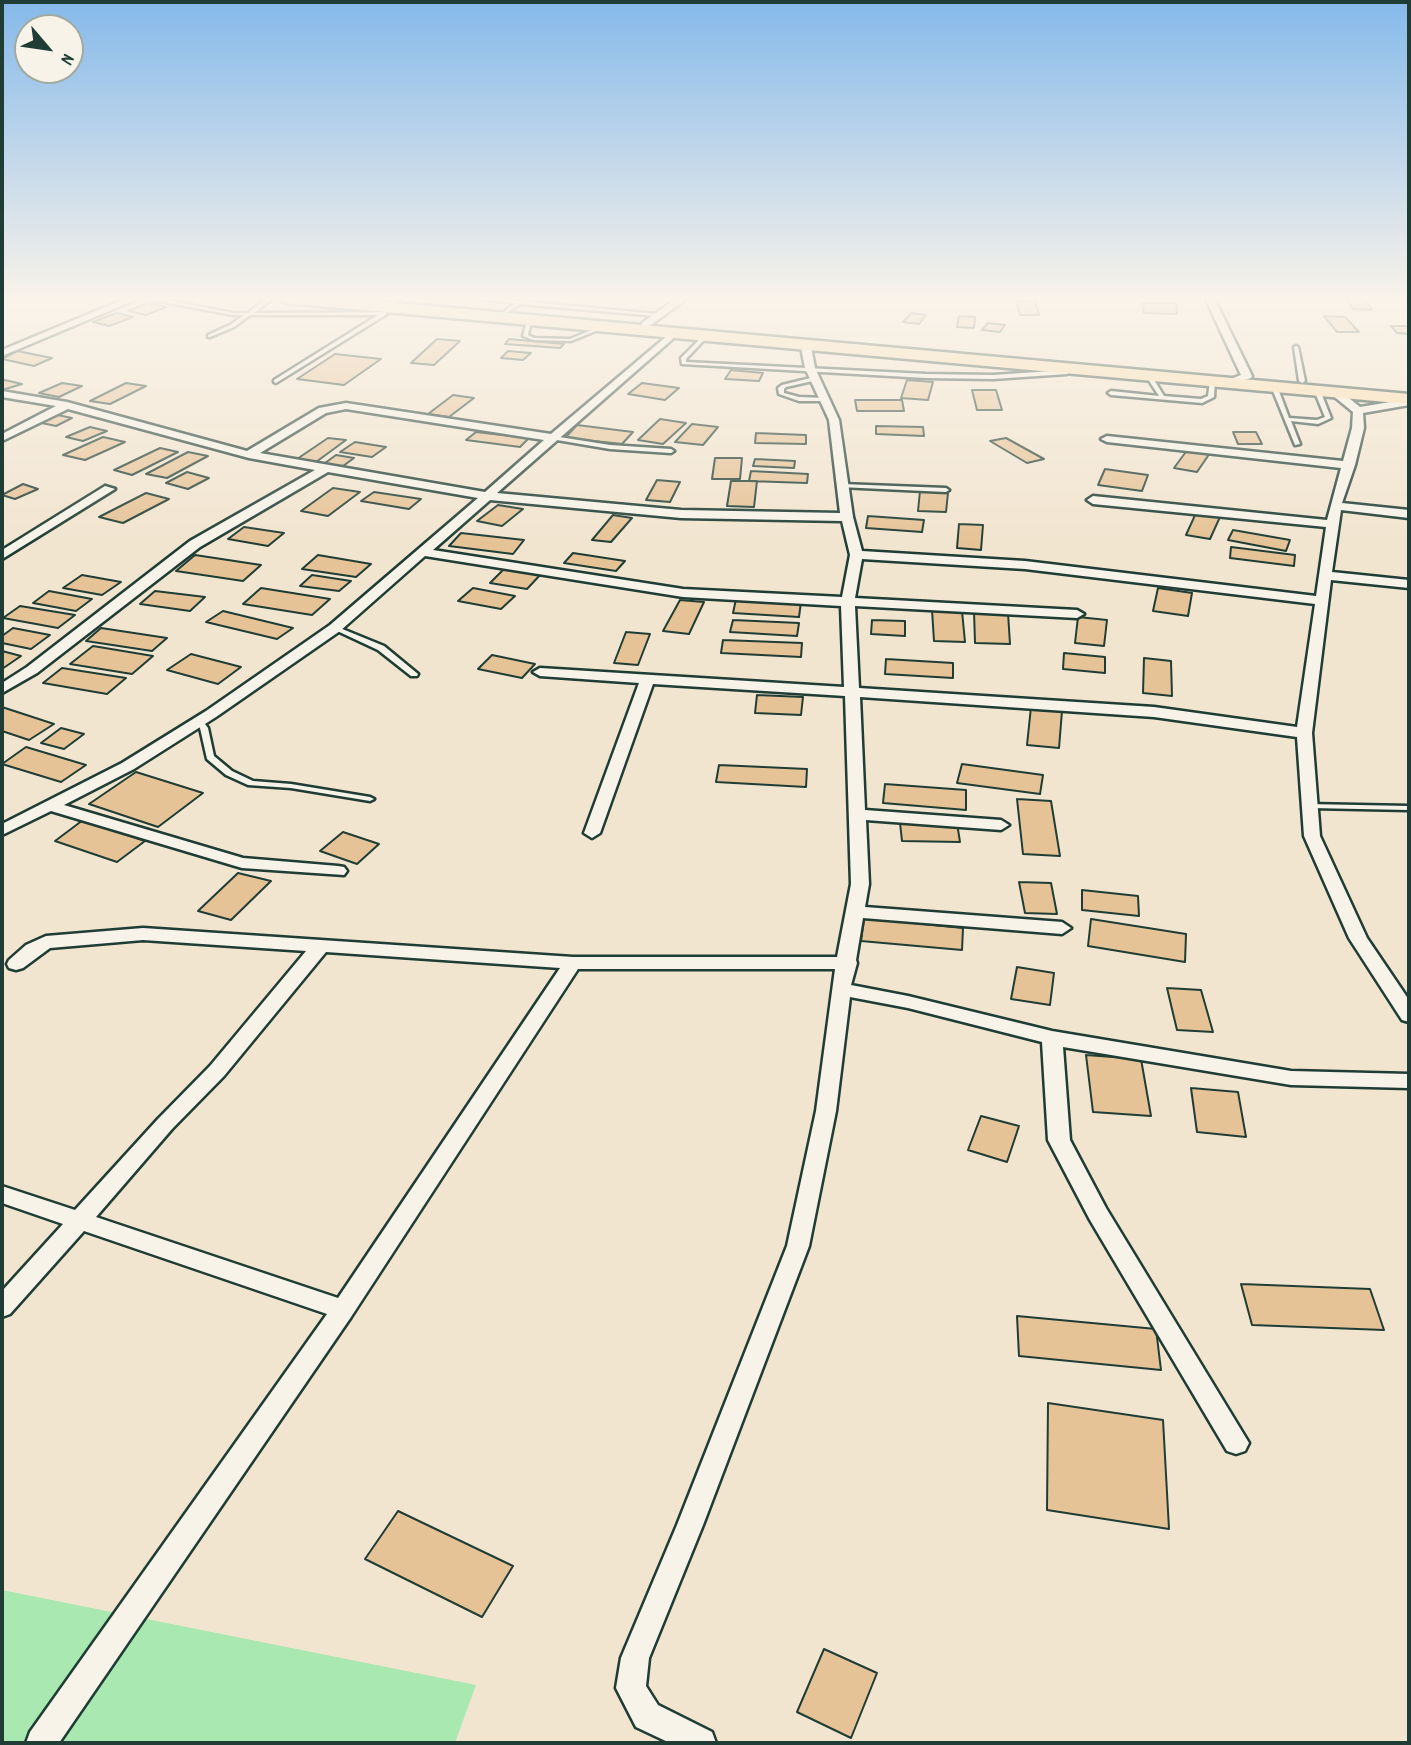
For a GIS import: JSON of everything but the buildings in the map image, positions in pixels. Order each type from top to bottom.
[{"type":"highway","points":[[1190,379],[1409,392]]},
{"type":"highway","points":[[1267,379],[1409,400]]},
{"type":"street","points":[[2,830],[128,766],[199,722],[335,628],[621,379]]},
{"type":"street","points":[[701,1743],[647,1716],[631,1688],[635,1658],[691,1525],[798,1246],[826,1111],[841,989],[860,884],[848,599],[856,555],[846,517],[834,420],[816,379]]},
{"type":"street","points":[[1220,382],[1232,379]]},
{"type":"street","points":[[1318,388],[1358,411],[1409,400]]},
{"type":"street","points":[[2,394],[66,405],[249,455],[489,496],[681,514],[846,517]]},
{"type":"street","points":[[2,438],[66,405]]},
{"type":"street","points":[[249,455],[323,410],[346,406],[553,438]]},
{"type":"street","points":[[1358,411],[1358,428],[1335,506],[1328,576],[1304,733],[1312,836],[1358,938],[1409,1015]]},
{"type":"street","points":[[1107,439],[1349,465]]},
{"type":"street","points":[[2,689],[32,670],[195,544],[325,469]]},
{"type":"street","points":[[2,555],[109,489]]},
{"type":"street","points":[[1093,500],[1334,524]]},
{"type":"street","points":[[1335,506],[1409,514]]},
{"type":"street","points":[[424,552],[683,593],[848,599],[1077,614]]},
{"type":"street","points":[[856,555],[1025,565],[1323,601]]},
{"type":"street","points":[[1328,576],[1409,584]]},
{"type":"street","points":[[540,672],[1154,712],[1304,733]]},
{"type":"street","points":[[592,833],[647,681]]},
{"type":"street","points":[[51,806],[242,863],[338,871]]},
{"type":"street","points":[[857,814],[1001,825]]},
{"type":"street","points":[[856,912],[1062,928]]},
{"type":"street","points":[[16,964],[46,942],[143,934],[319,948],[573,963],[848,962]]},
{"type":"street","points":[[2,1307],[217,1072],[319,948]]},
{"type":"street","points":[[41,1743],[343,1310],[573,963]]},
{"type":"street","points":[[841,989],[908,1002],[1052,1038],[1291,1077],[1409,1082]]},
{"type":"street","points":[[1052,1038],[1059,1140],[1098,1214],[1236,1443]]},
{"type":"street","points":[[2,1194],[343,1310]]},
{"type":"lane","points":[[800,379],[780,388],[782,394],[799,399],[825,400]]},
{"type":"lane","points":[[1151,379],[1163,398]]},
{"type":"lane","points":[[1287,419],[1318,422],[1328,418],[1313,379]]},
{"type":"lane","points":[[1111,393],[1207,399],[1220,382]]},
{"type":"lane","points":[[1274,386],[1297,444]]},
{"type":"lane","points":[[553,438],[610,447],[671,451]]},
{"type":"lane","points":[[842,486],[946,490]]},
{"type":"lane","points":[[335,628],[381,648],[414,674]]},
{"type":"lane","points":[[199,722],[204,728],[211,757],[229,773],[251,783],[291,786],[370,799]]},
{"type":"lane","points":[[1310,806],[1409,808]]},
{"type":"green space","points":[[2,1590],[476,1685],[455,1743],[2,1743]]}]
